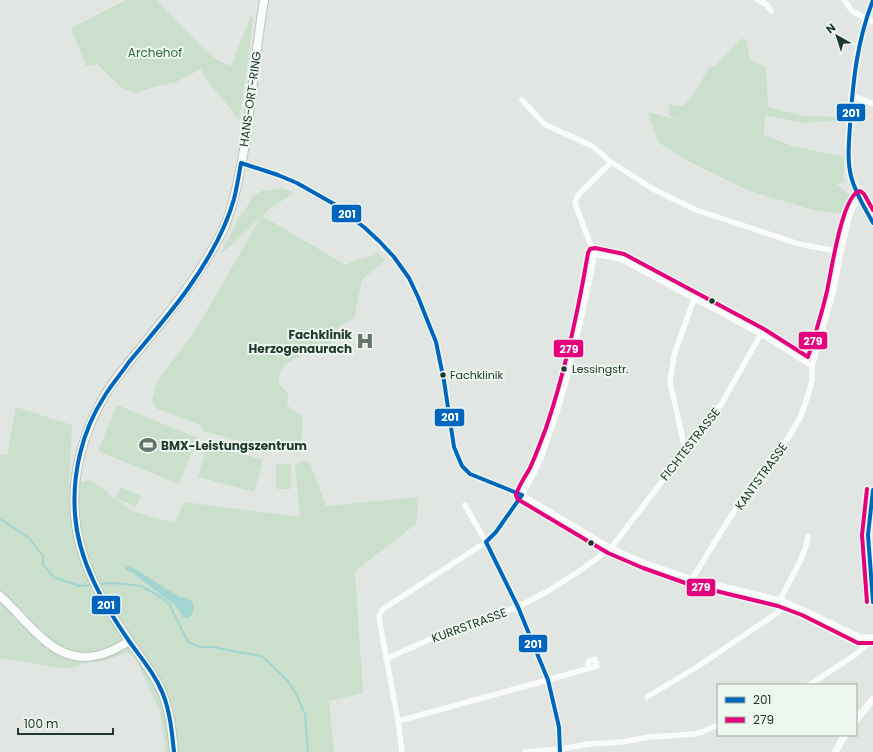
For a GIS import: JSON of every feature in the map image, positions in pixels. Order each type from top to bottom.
[{"type":"main road","name":"HANS-ORT-RING","points":[[174,752],[171,720],[162,693],[153,674],[129,641],[108,608],[85,563],[78,538],[75,515],[74,494],[76,470],[83,443],[101,402],[118,377],[187,289],[207,258],[223,229],[234,199],[241,164],[250,110],[264,0]]},
{"type":"main road","points":[[0,596],[34,631],[60,652],[75,657],[89,658],[104,654],[129,641]]},
{"type":"street","points":[[758,0],[766,4],[771,11]]},
{"type":"street","points":[[844,0],[852,11],[873,22]]},
{"type":"street","points":[[873,0],[865,18],[860,35],[854,69],[849,138],[849,166],[851,176],[859,197],[873,223]]},
{"type":"street","points":[[852,95],[873,104]]},
{"type":"street","points":[[522,100],[544,124],[592,146],[611,162],[653,189],[696,210],[799,244],[841,252]]},
{"type":"street","points":[[402,752],[398,721],[379,616],[383,609],[486,542],[496,532],[522,495],[541,458],[569,371],[590,279],[594,254],[575,203],[578,195],[611,162]]},
{"type":"street","points":[[241,164],[278,174],[334,204],[365,228],[394,257],[409,278],[436,342],[444,381],[454,447],[462,466],[470,474],[522,495],[610,548],[645,563],[692,579],[780,600],[860,637],[873,638]]},
{"type":"street","name":"KANTSTRASSE","points":[[692,579],[731,516],[788,438],[800,418],[812,381],[812,366],[833,293],[841,252],[852,209],[859,197]]},
{"type":"street","points":[[594,254],[621,259],[761,334],[812,366]]},
{"type":"street","points":[[685,449],[670,382],[674,355],[694,299]]},
{"type":"street","name":"FICHTESTRASSE","points":[[610,548],[722,403],[761,334]]},
{"type":"street","points":[[873,490],[868,535],[873,602]]},
{"type":"street","points":[[465,505],[486,542],[518,607],[548,680],[559,727],[560,750]]},
{"type":"street","points":[[780,600],[803,555],[808,537]]},
{"type":"street","name":"KURRSTRASSE","points":[[386,659],[453,628],[518,607],[548,591],[578,572],[610,548]]},
{"type":"street","points":[[647,697],[697,667],[783,608],[786,602]]},
{"type":"street","points":[[811,684],[855,655],[873,638]]},
{"type":"street","points":[[398,721],[587,669]]},
{"type":"street","points":[[857,719],[873,699]]},
{"type":"street","points":[[525,752],[560,750],[589,744],[621,742],[650,737],[695,734],[717,725]]},
{"type":"street","points":[[835,752],[845,736]]},
{"type":"green space","name":"Archehof","points":[[126,0],[156,0],[201,46],[217,60],[231,66],[250,17],[253,17],[239,121],[231,109],[206,80],[201,69],[174,83],[157,86],[135,93],[122,88],[97,64],[86,66],[71,28]]},
{"type":"green space","points":[[741,39],[746,39],[750,60],[766,67],[768,107],[803,116],[843,117],[844,120],[801,123],[765,115],[764,135],[792,146],[844,157],[844,183],[836,184],[849,194],[849,203],[844,214],[813,210],[747,190],[686,160],[658,142],[648,112],[680,121],[669,116],[669,104],[681,106],[685,104],[696,90],[708,68],[715,66]]},
{"type":"green space","points":[[282,188],[294,192],[262,216],[346,265],[356,260],[373,256],[377,252],[385,261],[362,279],[354,319],[337,329],[330,347],[311,352],[291,361],[280,372],[279,384],[288,393],[287,405],[294,411],[302,414],[301,452],[264,447],[202,431],[201,425],[155,408],[152,400],[157,381],[194,333],[261,217],[220,254],[240,216],[249,204],[252,197],[261,191]]},
{"type":"green space","name":"BMX-Leistungszentrum","points":[[117,405],[198,438],[179,484],[98,451]]},
{"type":"green space","points":[[16,407],[72,425],[69,485],[91,480],[132,511],[175,523],[184,502],[300,517],[295,465],[303,460],[310,463],[326,506],[419,497],[416,524],[355,571],[363,693],[329,701],[334,752],[165,752],[165,742],[159,709],[134,656],[131,654],[126,653],[104,661],[91,662],[67,669],[0,658],[0,454],[7,455]]},
{"type":"green space","points":[[207,444],[263,460],[254,492],[198,477]]},
{"type":"green space","points":[[276,464],[291,464],[291,489],[276,489]]},
{"type":"green space","points":[[120,487],[141,496],[136,507],[115,498]]},
{"type":"water","points":[[125,567],[135,569],[181,598],[184,597],[192,601],[194,608],[191,616],[189,618],[183,617],[176,606],[133,573],[125,570]]},
{"type":"waterway","points":[[0,519],[29,538],[43,556],[43,565],[55,578],[80,586],[92,585]]},
{"type":"waterway","points":[[98,584],[114,583],[141,586],[161,597],[169,604],[188,642],[200,647],[212,647],[262,656],[288,681],[297,696],[305,714],[308,752]]},
{"type":"transit line","name":"201","points":[[873,0],[859,46],[853,93],[849,151],[849,164],[853,182],[860,200],[873,223]]},
{"type":"transit line","name":"201","points":[[241,163],[297,183],[334,204],[365,228],[394,257],[409,278],[436,342],[444,381],[454,447],[462,466],[470,474],[522,495]]},
{"type":"transit line","name":"201","points":[[174,752],[169,715],[160,687],[101,597],[87,565],[77,531],[74,499],[75,484],[84,438],[96,410],[129,362],[180,299],[208,257],[226,223],[235,194],[241,163]]},
{"type":"transit line","name":"279","points":[[873,210],[864,194],[860,191],[854,195],[848,206],[838,236],[823,308],[808,357],[764,329],[624,254],[595,248],[590,249],[570,342],[553,407],[530,468],[520,484],[516,495],[519,500],[608,553],[643,568],[691,585],[778,606],[802,615],[858,643],[873,643]]},
{"type":"transit line","name":"279","points":[[867,489],[862,535],[867,602]]},
{"type":"transit line","name":"201","points":[[873,490],[868,535],[873,602]]},
{"type":"transit line","name":"201","points":[[486,542],[496,532],[522,495]]},
{"type":"transit line","name":"201","points":[[486,542],[518,607],[548,680],[559,727],[560,752]]},
{"type":"place","name":"Fachklinik Herzogenaurach","points":[[365,341]]},
{"type":"place","name":"Lessingstr.","points":[[564,369]]},
{"type":"place","name":"Fachklinik","points":[[443,375]]},
{"type":"place","name":"BMX-Leistungszentrum","points":[[148,445]]}]
